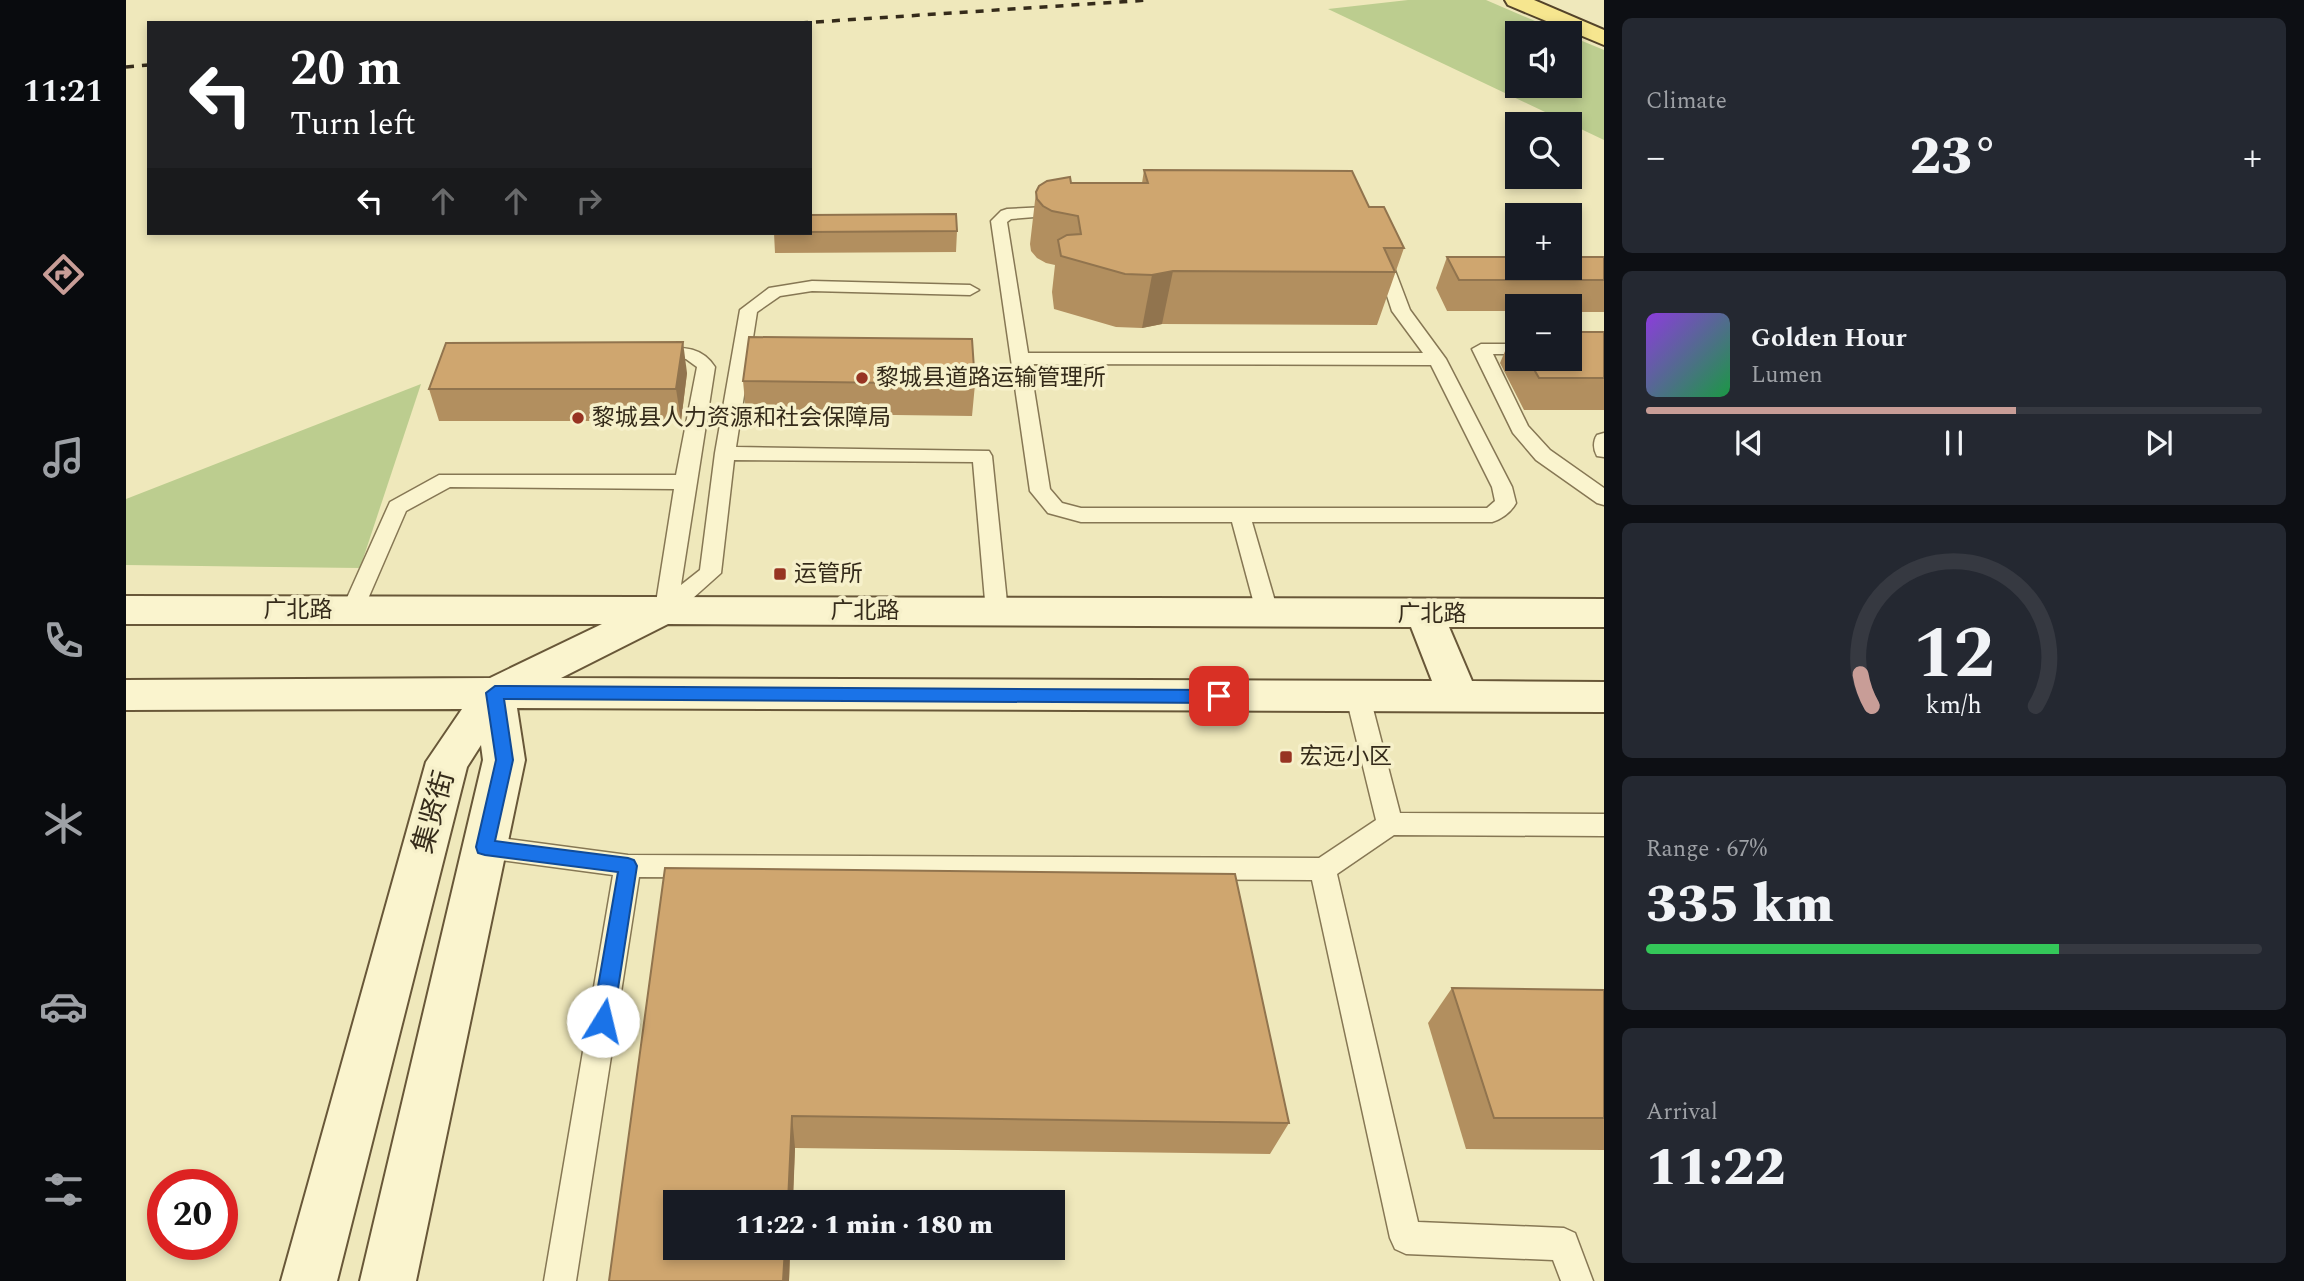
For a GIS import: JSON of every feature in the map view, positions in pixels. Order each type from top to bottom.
[{"type":"main road","points":[[1516,0],[1602,37]]},
{"type":"main road","points":[[495,693],[666,609]]},
{"type":"main road","name":"广北路","points":[[126,610],[666,609],[1268,615],[1604,613]]},
{"type":"main road","points":[[1425,614],[1459,698]]},
{"type":"main road","points":[[388,1281],[504,760],[495,693]]},
{"type":"main road","points":[[126,695],[495,693],[1604,698]]},
{"type":"main road","name":"集贤街","points":[[309,1281],[447,762],[495,693]]},
{"type":"lane","points":[[1084,211],[1007,214],[999,221],[1040,491],[1055,508],[1081,515],[1492,515],[1506,503],[1502,487],[1437,359],[1401,311],[1374,233]]},
{"type":"lane","points":[[666,609],[710,573],[725,453],[749,310],[775,292],[812,286],[970,290]]},
{"type":"lane","points":[[1505,349],[1481,349],[1520,429],[1543,455],[1604,498]]},
{"type":"lane","points":[[640,354],[693,354],[701,357],[706,367],[666,609]]},
{"type":"lane","points":[[1019,358],[1437,359]]},
{"type":"lane","points":[[1604,439],[1604,451]]},
{"type":"lane","points":[[725,453],[982,456],[997,612]]},
{"type":"lane","points":[[354,609],[397,508],[446,480],[685,482]]},
{"type":"lane","points":[[1240,515],[1268,615]]},
{"type":"lane","points":[[1358,697],[1390,824]]},
{"type":"lane","points":[[485,847],[628,866],[1323,869],[1390,824],[1604,825]]},
{"type":"lane","points":[[560,1281],[628,866]]},
{"type":"lane","points":[[1323,869],[1406,1238],[1564,1244],[1577,1281]]},
{"type":"green space","points":[[1408,0],[1486,0],[1535,21],[1505,21],[1505,93],[1328,9]]},
{"type":"green space","points":[[1582,41],[1604,50],[1604,140],[1582,130],[1582,112],[1545,112],[1516,98],[1582,98]]},
{"type":"green space","points":[[421,384],[360,568],[126,565],[126,499]]},
{"type":"building","points":[[1144,170],[1352,171],[1369,207],[1384,207],[1404,248],[1384,248],[1395,272],[1173,271],[1152,275],[1125,274],[1061,256],[1058,240],[1067,235],[1081,234],[1078,216],[1052,211],[1043,206],[1037,199],[1039,186],[1047,181],[1070,177],[1071,183],[1148,183]]},
{"type":"building","points":[[956,214],[957,231],[812,232],[812,215]]},
{"type":"building","points":[[1447,257],[1505,257],[1505,280],[1459,280]]},
{"type":"building","points":[[1582,257],[1604,257],[1604,280],[1582,280]]},
{"type":"building","points":[[1582,332],[1604,332],[1604,378],[1539,378],[1535,371],[1582,371]]},
{"type":"building","points":[[749,337],[972,339],[975,384],[743,381]]},
{"type":"building","points":[[683,342],[676,389],[429,389],[446,343]]},
{"type":"building","points":[[665,868],[1235,874],[1289,1123],[792,1116],[789,1190],[663,1190],[663,1260],[784,1260],[783,1281],[609,1281]]},
{"type":"building","points":[[1452,988],[1604,990],[1604,1118],[1494,1118]]},
{"type":"railway","points":[[812,22],[1149,0]]},
{"type":"railway","points":[[126,67],[147,65]]},
{"type":"place","name":"黎城县道路运输管理所","points":[[862,378]]},
{"type":"place","name":"黎城县人力资源和社会保障局","points":[[578,418]]},
{"type":"place","name":"运管所","points":[[780,574]]},
{"type":"place","name":"宏远小区","points":[[1286,757]]},
{"type":"route","points":[[603,1021],[628,866],[485,847],[504,760],[495,693],[1219,696]]}]
